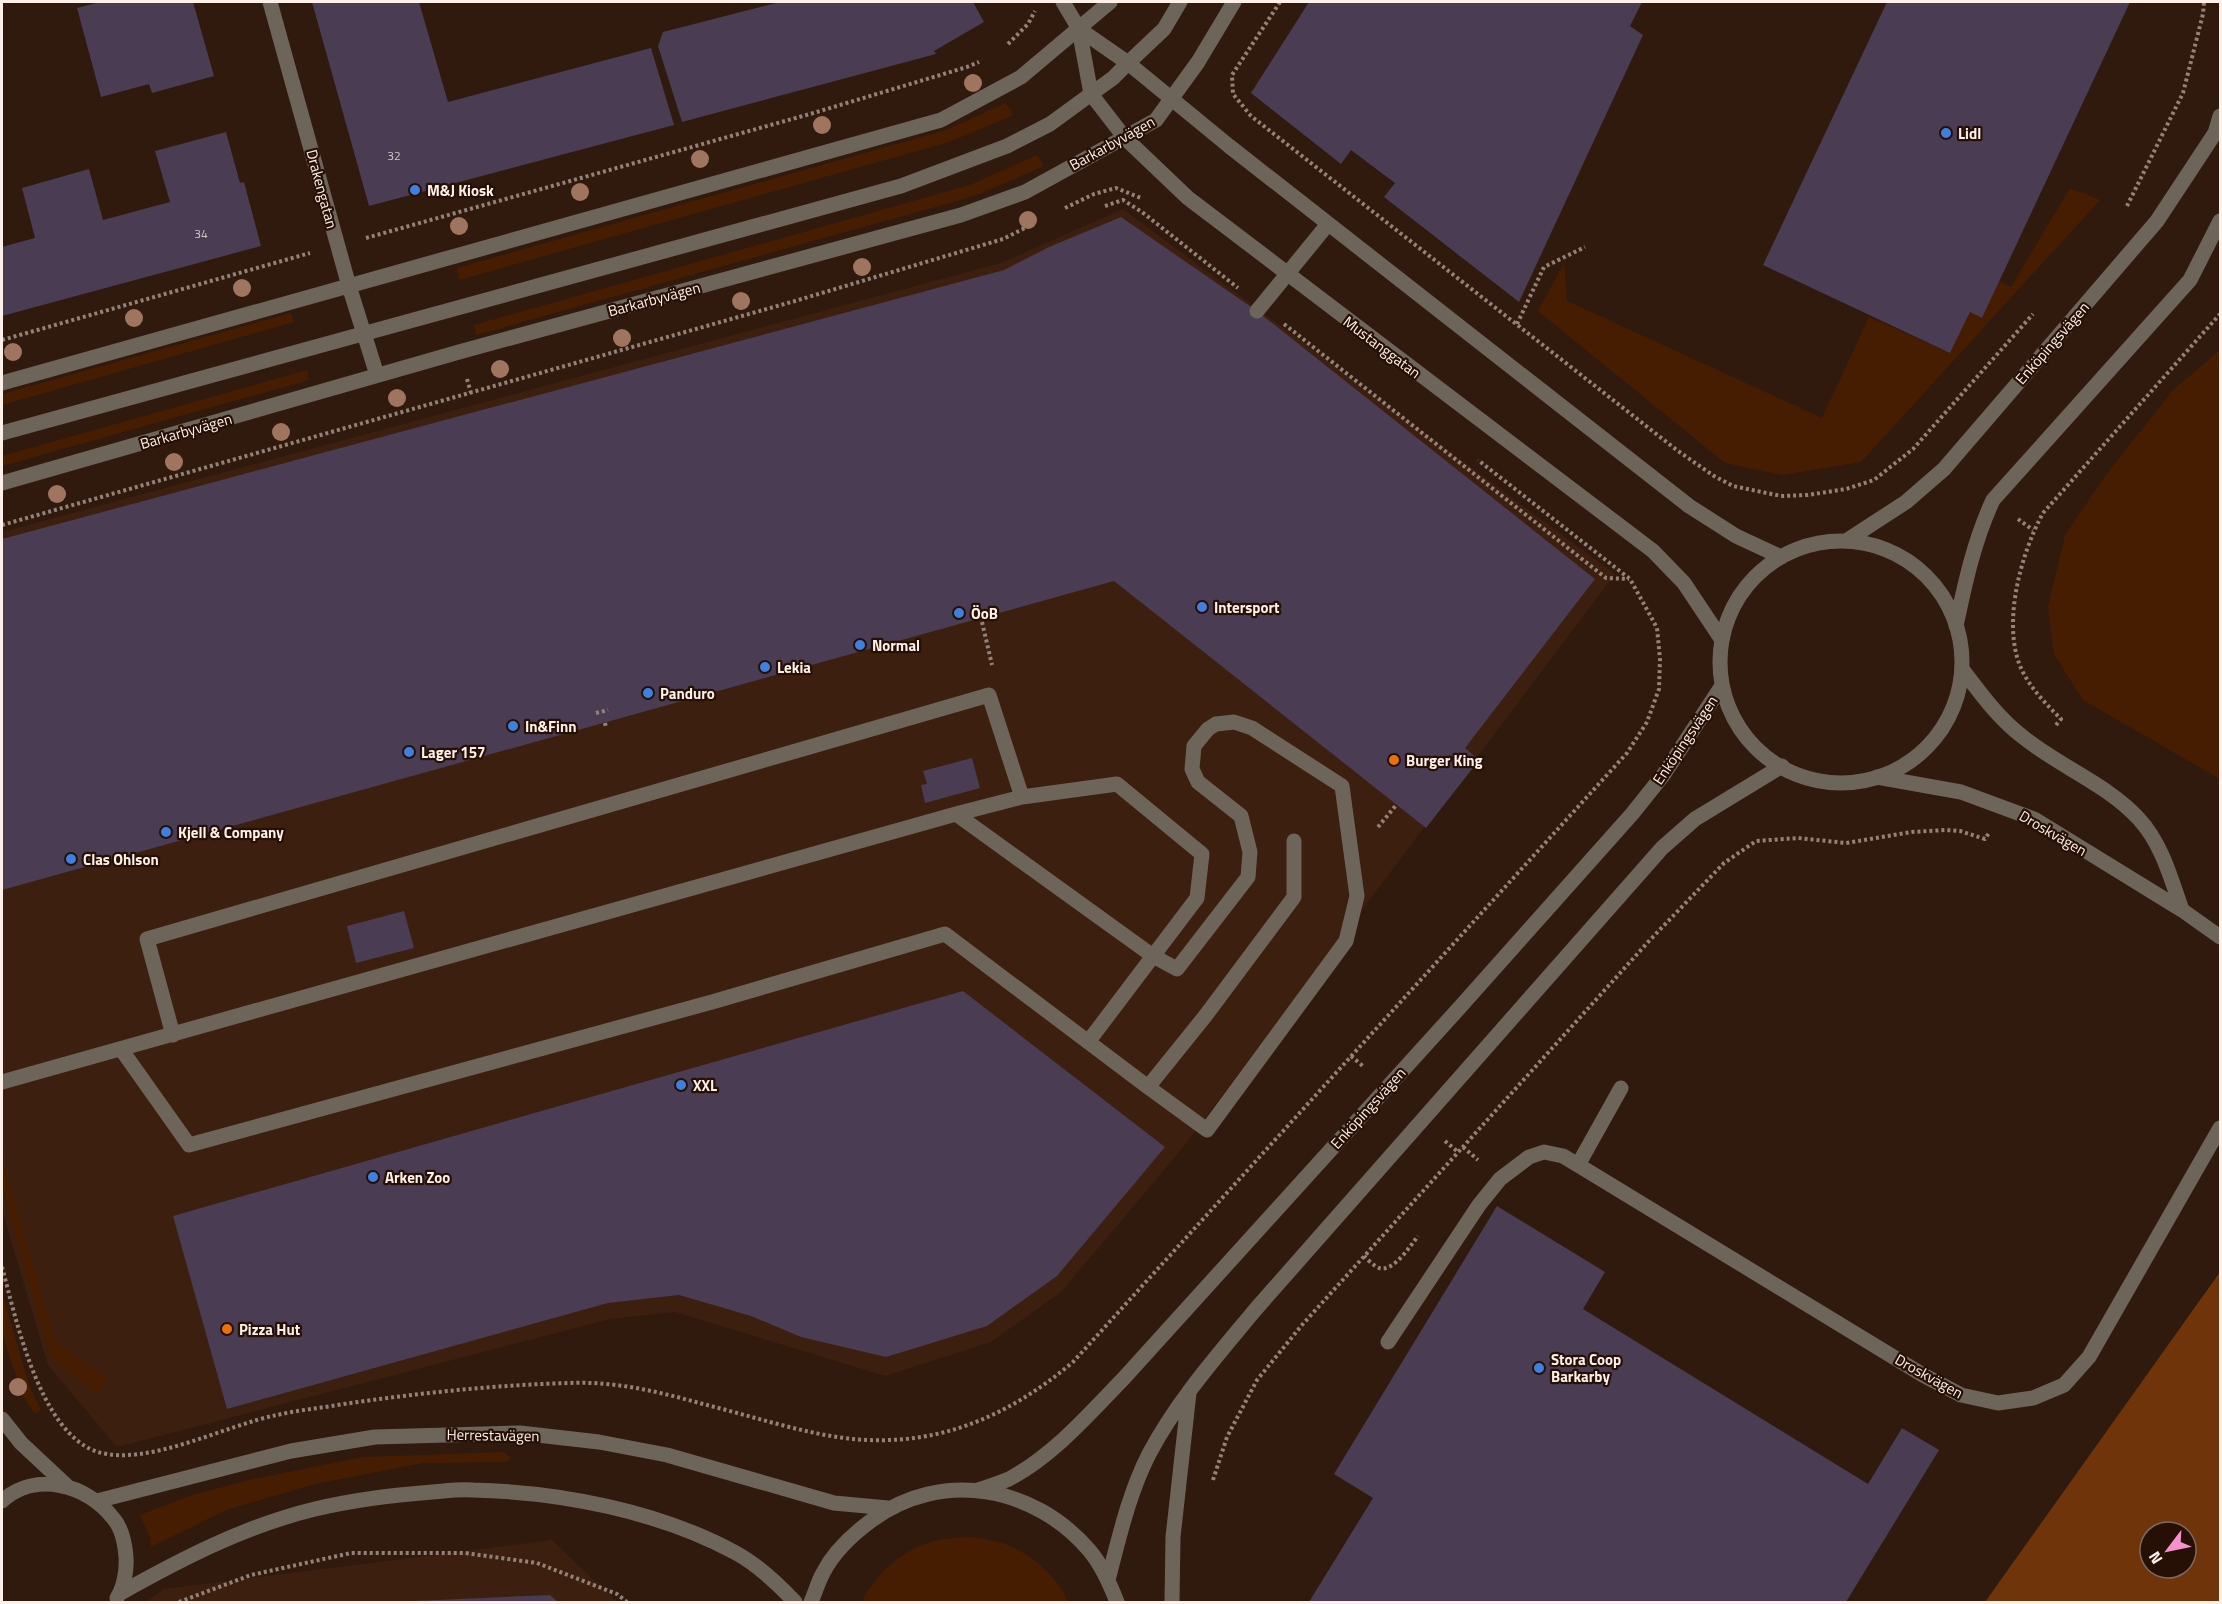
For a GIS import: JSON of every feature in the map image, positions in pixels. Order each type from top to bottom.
[{"type":"street","name":"Drakengatan","points":[[270,2],[363,335],[378,375]]},
{"type":"street","name":"Mustanggatan","points":[[1063,2],[1079,29],[1091,94],[1125,138],[1188,198],[1287,276],[1653,551],[1684,583],[1722,640]]},
{"type":"street","points":[[2,383],[941,120],[1021,77],[1110,2]]},
{"type":"street","points":[[2,433],[901,186],[1007,146],[1050,124],[1091,94],[1164,29],[1179,2]]},
{"type":"street","name":"Barkarbyvägen","points":[[2,483],[378,375],[961,215],[1025,192],[1156,120],[1198,62],[1234,2]]},
{"type":"street","name":"Mustanggatan","points":[[1079,29],[1128,63],[1328,224],[1689,506],[1736,536],[1781,557]]},
{"type":"street","name":"Enköpingsvägen","points":[[1849,539],[1906,502],[1944,469],[2157,221],[2218,134],[2220,116]]},
{"type":"street","points":[[1956,626],[1968,569],[1981,526],[1993,500],[2190,280],[2220,221]]},
{"type":"street","points":[[1259,308],[1328,224]]},
{"type":"street","points":[[1849,539],[1899,556],[1918,569],[1941,595],[1956,626],[1962,669],[1947,720],[1933,740],[1917,756],[1899,768],[1878,777],[1856,782],[1830,782],[1805,777],[1760,752],[1743,733],[1730,711],[1721,687],[1719,661],[1728,619],[1743,592],[1764,569],[1781,557],[1805,546],[1849,539]]},
{"type":"street","points":[[1962,669],[1999,716],[2024,738],[2117,799],[2140,820],[2156,843],[2182,910]]},
{"type":"street","name":"Enköpingsvägen","points":[[978,1491],[1008,1479],[1031,1465],[1077,1427],[1124,1378],[1632,814],[1671,765],[1721,687]]},
{"type":"street","points":[[172,1035],[147,939],[989,695],[1022,797]]},
{"type":"street","points":[[121,1049],[189,1145],[712,1002],[945,934],[1207,1130],[1346,941],[1357,896],[1342,786],[1252,728],[1234,722],[1216,724],[1208,729],[1194,746],[1192,769],[1198,782],[1241,816],[1250,852],[1248,877],[1177,969],[1153,956],[956,814]]},
{"type":"street","points":[[1108,1580],[1124,1518],[1149,1455],[1189,1390],[1277,1284],[1662,848],[1695,819],[1782,766]]},
{"type":"street","name":"Droskvägen","points":[[1878,777],[1961,792],[2034,819],[2182,910],[2220,937]]},
{"type":"street","points":[[2,1082],[956,814],[1022,797],[1117,784],[1202,854],[1197,898],[1088,1042]]},
{"type":"street","points":[[1148,1087],[1206,1015],[1294,897],[1294,841]]},
{"type":"street","points":[[1578,1165],[1621,1088]]},
{"type":"street","name":"Droskvägen","points":[[1388,1342],[1479,1205],[1500,1179],[1529,1157],[1544,1152],[1563,1156],[1923,1375],[1961,1395],[1998,1403],[2032,1398],[2064,1385],[2089,1357],[2220,1128]]},
{"type":"street","points":[[1172,1602],[1173,1537],[1189,1390]]},
{"type":"street","points":[[2,1419],[21,1443],[67,1486],[97,1501],[115,1519],[124,1543],[127,1569],[116,1598]]},
{"type":"street","name":"Herrestavägen","points":[[97,1501],[291,1451],[375,1437],[520,1433],[599,1443],[667,1455],[834,1503],[888,1508]]},
{"type":"street","points":[[2,1501],[26,1488],[46,1484],[67,1486]]},
{"type":"street","points":[[116,1598],[178,1561],[235,1536],[314,1509],[390,1495],[471,1490],[544,1496],[624,1510],[685,1530],[738,1554],[780,1586],[795,1602]]},
{"type":"street","points":[[811,1602],[823,1572],[851,1536],[888,1508],[917,1497],[947,1490],[978,1491],[1011,1497],[1041,1510],[1068,1528],[1090,1552],[1108,1580],[1117,1602]]},
{"type":"path","points":[[1280,2],[1233,75],[1233,94],[1251,116],[1678,451],[1733,486],[1781,496],[1809,495],[1846,489],[1874,480],[1913,449],[2040,306]]},
{"type":"path","points":[[2124,211],[2183,93],[2204,2]]},
{"type":"path","points":[[1002,51],[1028,24],[1034,12]]},
{"type":"path","points":[[375,235],[810,114],[967,67],[985,59]]},
{"type":"path","points":[[1064,209],[1094,194],[1116,188],[1145,199]]},
{"type":"path","points":[[2,1267],[27,1358],[40,1387],[64,1427],[95,1451],[119,1456],[151,1452],[276,1415],[410,1394],[598,1382],[666,1394],[825,1435],[855,1439],[905,1440],[954,1431],[1008,1408],[1045,1386],[1072,1362],[1627,753],[1647,722],[1659,689],[1660,659],[1657,628],[1630,579],[1606,578],[1259,308],[1143,212],[1123,200],[1105,206]]},
{"type":"path","points":[[2,525],[795,301],[1003,239],[1033,224]]},
{"type":"path","points":[[1517,324],[1544,267],[1585,247]]},
{"type":"path","points":[[2,340],[303,255]]},
{"type":"path","points":[[2054,728],[2061,719],[2041,699],[2024,675],[2015,647],[2015,591],[2021,562],[2033,530],[2043,513],[2220,314]]},
{"type":"path","points":[[982,622],[993,669]]},
{"type":"path","points":[[596,713],[608,710]]},
{"type":"path","points":[[1463,1147],[1481,1163],[1478,1167]]},
{"type":"path","points":[[179,1602],[251,1575],[351,1553],[465,1553],[537,1563],[617,1594],[627,1602]]},
{"type":"shaded area","points":[[1006,103],[1014,115],[949,142],[459,280],[457,268],[946,130]]},
{"type":"shaded area","points":[[1037,155],[1044,166],[957,201],[476,335],[474,325],[970,185]]},
{"type":"shaded area","points":[[2070,188],[2100,200],[1861,462],[1783,475],[1725,463],[1538,311],[1564,263],[1567,301],[1822,418],[1869,317],[1950,353],[1970,312],[1981,317],[1999,281],[2011,287]]},
{"type":"shaded area","points":[[1123,209],[1615,574],[1181,1150],[1061,1292],[991,1342],[885,1376],[675,1312],[610,1319],[117,1447],[48,1365],[2,1210],[2,532],[1001,263]]},
{"type":"shaded area","points":[[291,313],[294,322],[2,405],[2,394]]},
{"type":"shaded area","points":[[2220,350],[2220,779],[2083,700],[2054,654],[2048,607],[2065,535],[2108,472],[2173,390]]},
{"type":"shaded area","points":[[307,370],[309,380],[2,466],[2,456]]},
{"type":"shaded area","points":[[2,1158],[55,1341],[108,1380],[97,1394],[49,1355],[2,1185]]},
{"type":"shaded area","points":[[2220,1272],[2220,1602],[1985,1602]]},
{"type":"shaded area","points":[[2,1293],[30,1388],[41,1409],[35,1414],[23,1396],[2,1334]]},
{"type":"shaded area","points":[[504,1452],[511,1458],[506,1462],[423,1463],[315,1484],[226,1510],[151,1547],[150,1537],[140,1515],[189,1496],[249,1480],[363,1457]]},
{"type":"shaded area","points":[[971,1537],[1004,1544],[1017,1549],[1035,1561],[1058,1584],[1068,1602],[862,1602],[882,1573],[911,1550],[938,1540]]},
{"type":"shaded area","points":[[552,1540],[617,1602],[146,1602],[164,1589]]},
{"type":"building","points":[[100,2],[193,2],[214,76],[152,93],[149,84],[101,97],[77,8]]},
{"type":"building","points":[[312,2],[419,2],[448,102],[651,48],[674,125],[369,206]]},
{"type":"building","points":[[780,2],[973,2],[984,22],[934,51],[936,54],[682,122],[658,46],[663,32]]},
{"type":"building","points":[[1309,2],[1642,2],[1630,26],[1643,35],[1519,302],[1384,197],[1395,183],[1351,150],[1341,164],[1251,93]]},
{"type":"building","name":"Lidl","points":[[1887,2],[2130,2],[1982,318],[1970,312],[1950,353],[1763,265]]},
{"type":"building","points":[[226,132],[240,183],[244,182],[261,246],[2,316],[2,247],[35,238],[22,188],[89,169],[103,220],[170,202],[155,151]]},
{"type":"building","points":[[1121,217],[1257,311],[1595,579],[1465,748],[1479,760],[1426,828],[1114,581],[2,890],[2,539],[1004,270],[1049,247]]},
{"type":"building","points":[[972,758],[980,788],[925,803],[921,785],[927,784],[923,771]]},
{"type":"building","points":[[404,911],[414,948],[356,963],[347,926]]},
{"type":"building","points":[[963,991],[1165,1147],[1057,1276],[987,1326],[886,1357],[801,1337],[751,1316],[679,1295],[608,1303],[227,1409],[173,1216]]},
{"type":"building","name":"Stora Coop Barkarby","points":[[1497,1206],[1605,1272],[1583,1309],[1868,1484],[1902,1428],[1939,1450],[1846,1602],[1309,1602],[1373,1498],[1334,1474]]},
{"type":"building","points":[[550,1595],[558,1602],[415,1602],[415,1601]]},
{"type":"place","name":"Lidl","points":[[1946,133]]},
{"type":"place","name":"M&J Kiosk","points":[[415,190]]},
{"type":"place","name":"Intersport","points":[[1202,607]]},
{"type":"place","name":"ÖoB","points":[[959,613]]},
{"type":"place","name":"Normal","points":[[860,645]]},
{"type":"place","name":"Lekia","points":[[765,667]]},
{"type":"place","name":"Panduro","points":[[648,693]]},
{"type":"place","name":"In&Finn","points":[[513,726]]},
{"type":"place","name":"Lager 157","points":[[409,752]]},
{"type":"place","name":"Burger King","points":[[1394,760]]},
{"type":"place","name":"Kjell & Company","points":[[166,832]]},
{"type":"place","name":"Clas Ohlson","points":[[71,859]]},
{"type":"place","name":"XXL","points":[[681,1085]]},
{"type":"place","name":"Arken Zoo","points":[[373,1177]]},
{"type":"place","name":"Pizza Hut","points":[[227,1329]]},
{"type":"place","name":"Stora Coop Barkarby","points":[[1539,1368]]}]
